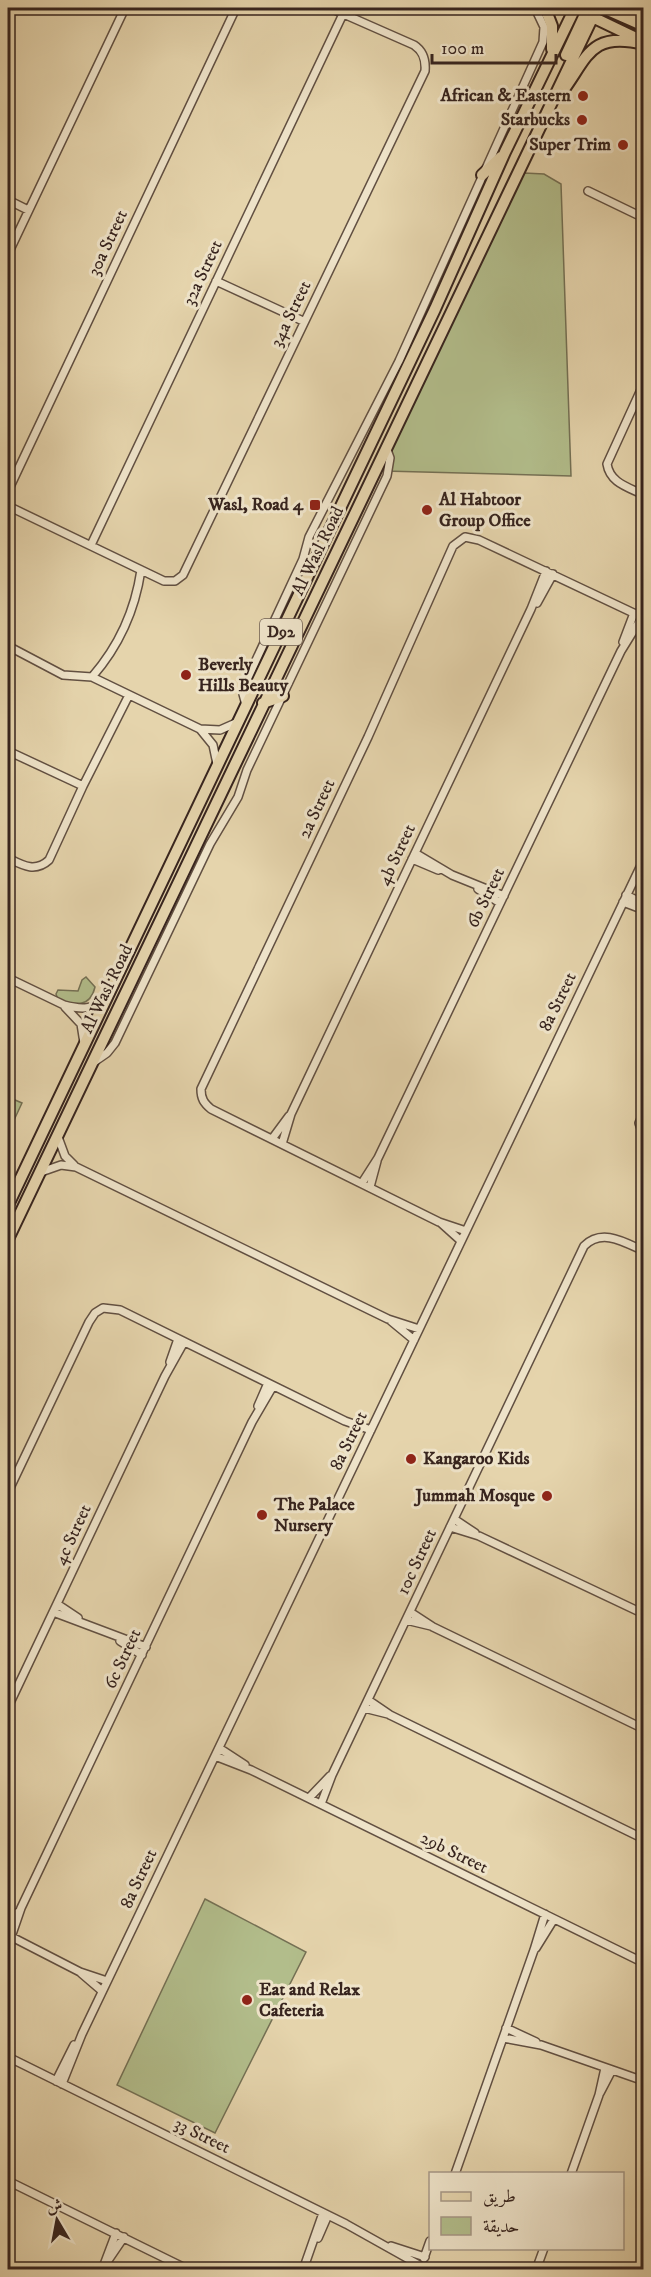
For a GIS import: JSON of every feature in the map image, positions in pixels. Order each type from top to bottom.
[{"type":"main road","points":[[545,8],[552,26],[550,58]]},
{"type":"main road","points":[[603,8],[644,26]]},
{"type":"main road","points":[[622,8],[644,18]]},
{"type":"main road","points":[[542,123],[546,99],[585,10],[644,43]]},
{"type":"main road","name":"Al Wasl Road","points":[[8,1205],[435,309],[550,58],[585,10]]},
{"type":"main road","name":"Al Wasl Road","points":[[8,1239],[89,1065],[550,106],[585,10]]},
{"type":"main road","points":[[550,106],[566,87],[585,56],[597,46],[622,40],[644,43]]},
{"type":"main road","points":[[482,175],[505,152]]},
{"type":"main road","points":[[263,703],[283,696]]},
{"type":"street","points":[[8,254],[125,8]]},
{"type":"street","name":"30a Street","points":[[8,491],[236,8]]},
{"type":"street","points":[[330,8],[343,14]]},
{"type":"street","name":"Al Wasl Road","points":[[246,705],[243,694],[244,686],[303,559],[309,537],[399,361],[543,42],[542,20],[535,8]]},
{"type":"street","name":"34a Street","points":[[141,570],[160,580],[170,582],[180,579],[186,571],[303,321],[422,77],[426,64],[422,52],[414,45],[343,14]]},
{"type":"street","name":"32a Street","points":[[91,545],[343,14]]},
{"type":"street","points":[[588,191],[644,218]]},
{"type":"street","points":[[8,200],[28,210]]},
{"type":"street","points":[[216,281],[303,321]]},
{"type":"street","points":[[644,383],[609,455],[607,464],[608,473],[614,480],[644,495]]},
{"type":"street","points":[[89,1065],[107,1053],[115,1043],[210,844],[238,796],[247,770],[387,476],[390,464],[386,447]]},
{"type":"street","points":[[8,506],[141,570],[135,599],[125,627],[111,654],[92,677]]},
{"type":"street","name":"2a Street","points":[[272,1139],[211,1109],[201,1097],[203,1083],[368,737],[453,546],[465,537],[479,540],[549,573]]},
{"type":"street","points":[[549,573],[643,617]]},
{"type":"street","name":"4b Street","points":[[282,1144],[291,1114],[549,573]]},
{"type":"street","name":"6b Street","points":[[362,1183],[378,1158],[621,651],[634,614]]},
{"type":"street","name":"6b Street","points":[[621,651],[643,617]]},
{"type":"street","points":[[8,646],[63,675],[92,677],[200,729],[220,730],[238,722]]},
{"type":"street","points":[[8,858],[30,867],[42,865],[52,857],[83,786],[129,695]]},
{"type":"street","points":[[200,729],[213,746],[217,766]]},
{"type":"street","points":[[8,751],[83,786]]},
{"type":"street","points":[[414,856],[502,899]]},
{"type":"street","name":"8a Street","points":[[59,2082],[644,859]]},
{"type":"street","points":[[625,898],[644,904]]},
{"type":"street","points":[[625,898],[644,910]]},
{"type":"street","points":[[8,978],[64,1005],[84,1008],[105,1001]]},
{"type":"street","points":[[64,1005],[81,1024],[84,1044]]},
{"type":"street","points":[[642,1134],[639,1123],[644,1112]]},
{"type":"street","name":"4b Street","points":[[272,1139],[291,1114]]},
{"type":"street","points":[[57,1135],[65,1156],[76,1167]]},
{"type":"street","points":[[272,1139],[439,1222],[466,1231]]},
{"type":"street","name":"6b Street","points":[[370,1187],[378,1158]]},
{"type":"street","points":[[39,1173],[61,1165],[76,1167],[389,1320],[419,1329]]},
{"type":"street","points":[[439,1222],[461,1241]]},
{"type":"street","name":"10c Street","points":[[321,1804],[332,1775],[584,1246],[597,1237],[618,1239],[644,1251]]},
{"type":"street","points":[[8,1492],[89,1322],[95,1313],[103,1308],[120,1310],[369,1433]]},
{"type":"street","points":[[389,1320],[414,1340]]},
{"type":"street","name":"4c Street","points":[[8,1707],[181,1340]]},
{"type":"street","name":"6c Street","points":[[9,1936],[270,1384]]},
{"type":"street","points":[[454,1519],[477,1535]]},
{"type":"street","points":[[450,1527],[477,1535],[644,1614]]},
{"type":"street","points":[[57,1604],[85,1623]]},
{"type":"street","points":[[410,1611],[433,1627],[644,1729]]},
{"type":"street","points":[[53,1612],[146,1647]]},
{"type":"street","points":[[406,1620],[433,1627]]},
{"type":"street","points":[[116,1637],[141,1655]]},
{"type":"street","points":[[368,1700],[390,1715],[644,1839]]},
{"type":"street","points":[[364,1708],[390,1715]]},
{"type":"street","name":"29b Street","points":[[219,1748],[251,1770]]},
{"type":"street","name":"29b Street","points":[[215,1756],[251,1770],[644,1963]]},
{"type":"street","name":"10c Street","points":[[309,1798],[332,1775]]},
{"type":"street","name":"6c Street","points":[[8,1928],[21,1908]]},
{"type":"street","points":[[456,2172],[534,1950],[544,1914]]},
{"type":"street","points":[[534,1950],[554,1919]]},
{"type":"street","points":[[9,1936],[80,1972],[107,1981]]},
{"type":"street","points":[[80,1972],[102,1991]]},
{"type":"street","points":[[506,2028],[541,2046]]},
{"type":"street","points":[[503,2038],[541,2046],[644,2081]]},
{"type":"street","name":"33 Street","points":[[8,2057],[326,2214],[383,2244],[421,2268]]},
{"type":"street","points":[[572,2172],[598,2095],[608,2081],[608,2069]]},
{"type":"street","points":[[8,2181],[189,2270]]},
{"type":"street","points":[[304,2267],[326,2214]]},
{"type":"street","points":[[102,2269],[116,2233]]},
{"type":"street","points":[[102,2269],[124,2237]]},
{"type":"street","name":"33 Street","points":[[383,2244],[425,2257]]},
{"type":"street","points":[[421,2268],[429,2244]]},
{"type":"street","points":[[536,2270],[543,2250]]},
{"type":"green space","points":[[524,173],[544,174],[561,184],[571,476],[384,471],[382,468],[384,462]]},
{"type":"green space","points":[[86,977],[95,987],[90,999],[76,1004],[58,1000],[56,994],[58,990],[78,991],[82,980]]},
{"type":"green space","points":[[8,1097],[22,1103],[8,1133]]},
{"type":"green space","points":[[205,1899],[306,1952],[215,2133],[117,2085]]},
{"type":"place","name":"African & Eastern","points":[[583,96]]},
{"type":"place","name":"Starbucks","points":[[582,120]]},
{"type":"place","name":"Super Trim","points":[[623,145]]},
{"type":"place","name":"Wasl, Road 4","points":[[315,505]]},
{"type":"place","name":"Al Habtoor Group Office","points":[[427,510]]},
{"type":"place","name":"Beverly Hills Beauty","points":[[186,675]]},
{"type":"place","name":"Kangaroo Kids","points":[[411,1459]]},
{"type":"place","name":"Jummah Mosque","points":[[547,1496]]},
{"type":"place","name":"The Palace Nursery","points":[[262,1515]]},
{"type":"place","name":"Eat and Relax Cafeteria","points":[[247,2000]]}]
